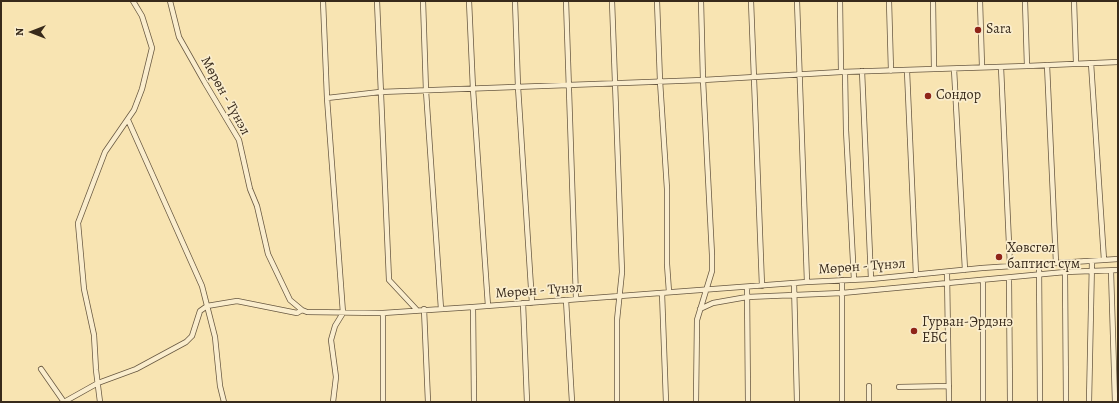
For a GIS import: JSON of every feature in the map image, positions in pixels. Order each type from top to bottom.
[{"type":"street","points":[[100,402],[94,335],[84,289],[78,223],[105,152],[134,110],[142,89],[152,48],[142,16],[133,1]]},
{"type":"street","name":"Мөрөн - Түнэл","points":[[170,1],[179,37],[239,140],[250,189],[257,206],[268,254],[290,300],[302,310],[343,313],[383,313],[416,309],[473,307],[670,292],[747,288],[807,282],[871,279],[1010,266],[1118,259]]},
{"type":"street","points":[[323,1],[327,98],[343,313],[335,326],[331,340],[336,377],[333,402]]},
{"type":"street","points":[[377,1],[389,280],[416,309]]},
{"type":"street","points":[[423,1],[426,91],[441,309]]},
{"type":"street","points":[[469,1],[473,89],[488,306]]},
{"type":"street","points":[[515,1],[518,87],[532,303]]},
{"type":"street","points":[[566,1],[576,299]]},
{"type":"street","points":[[612,1],[622,272],[617,320],[617,402]]},
{"type":"street","points":[[657,1],[660,81],[667,189],[667,264],[670,292]]},
{"type":"street","points":[[696,402],[697,320],[712,271],[703,80],[701,1]]},
{"type":"street","points":[[751,1],[762,286]]},
{"type":"street","points":[[797,1],[807,282]]},
{"type":"street","points":[[840,1],[854,280]]},
{"type":"street","points":[[889,1],[891,71]]},
{"type":"street","points":[[933,1],[934,70]]},
{"type":"street","points":[[980,1],[982,67]]},
{"type":"street","points":[[1025,1],[1027,66]]},
{"type":"street","points":[[1074,1],[1076,63]]},
{"type":"street","points":[[327,98],[380,92],[703,80],[862,71],[907,71],[1118,62]]},
{"type":"street","points":[[1091,63],[1104,260]]},
{"type":"street","points":[[1047,65],[1056,263]]},
{"type":"street","points":[[1001,67],[1010,266]]},
{"type":"street","points":[[954,69],[965,270]]},
{"type":"street","points":[[862,71],[871,279]]},
{"type":"street","points":[[907,71],[916,275]]},
{"type":"street","points":[[128,120],[202,286],[215,337],[220,386],[224,402]]},
{"type":"street","points":[[1089,402],[1092,261]]},
{"type":"street","points":[[1040,264],[1040,402]]},
{"type":"street","points":[[700,309],[713,303],[747,297],[842,293],[947,282],[983,281],[1040,274],[1118,270]]},
{"type":"street","points":[[1111,271],[1115,402]]},
{"type":"street","points":[[1065,272],[1066,402]]},
{"type":"street","points":[[947,273],[950,402]]},
{"type":"street","points":[[1009,278],[1010,402]]},
{"type":"street","points":[[842,280],[842,402]]},
{"type":"street","points":[[983,281],[983,402]]},
{"type":"street","points":[[794,283],[797,402]]},
{"type":"street","points":[[747,288],[748,402]]},
{"type":"street","points":[[662,293],[666,402]]},
{"type":"street","points":[[566,300],[572,402]]},
{"type":"street","points":[[41,369],[64,402],[98,383],[136,369],[186,342],[192,336],[200,311],[207,306],[237,302],[297,313],[302,310]]},
{"type":"street","points":[[523,303],[526,402]]},
{"type":"street","points":[[473,307],[474,402]]},
{"type":"street","points":[[424,309],[428,402]]},
{"type":"street","points":[[383,313],[383,402]]},
{"type":"street","points":[[869,386],[869,402]]},
{"type":"street","points":[[899,387],[949,386]]},
{"type":"place","name":"Sara","points":[[978,30]]},
{"type":"place","name":"Сондор","points":[[928,96]]},
{"type":"place","name":"Хөвсгөл баптист сүм","points":[[999,257]]},
{"type":"place","name":"Гурван-Эрдэнэ ЕБС","points":[[914,331]]}]
